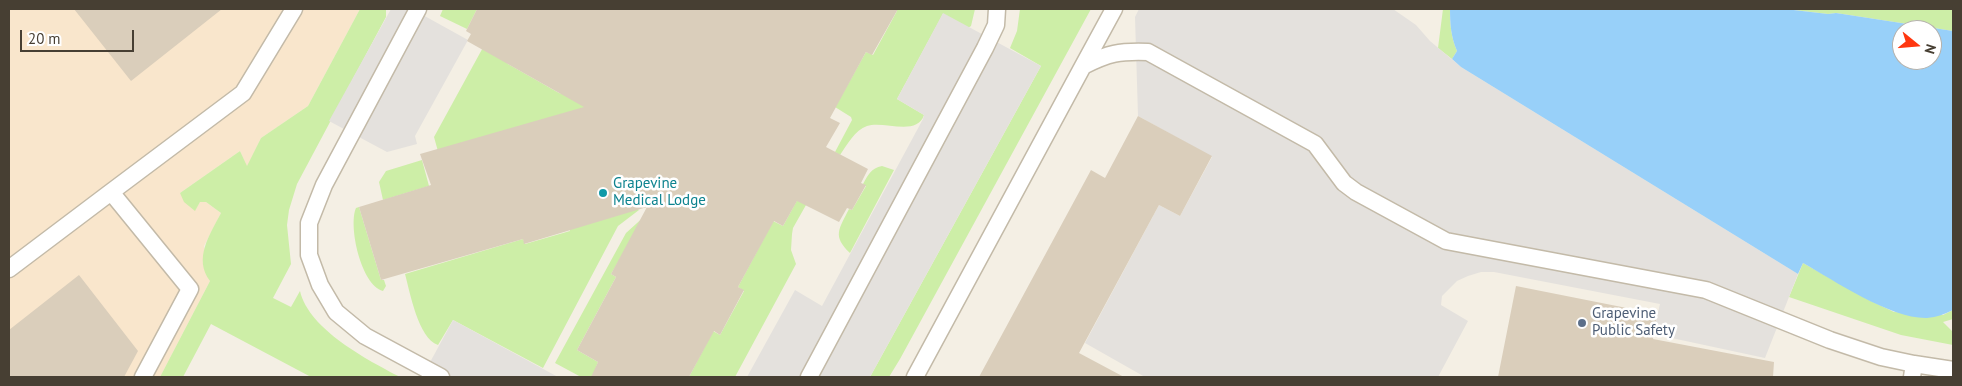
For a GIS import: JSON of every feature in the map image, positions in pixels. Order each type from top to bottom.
[{"type":"lane","points":[[9,269],[243,93],[294,9]]},
{"type":"lane","points":[[418,9],[324,185],[309,223],[309,256],[320,285],[336,312],[365,336],[441,377]]},
{"type":"lane","points":[[809,377],[985,48],[996,24],[997,9]]},
{"type":"lane","points":[[915,377],[1114,9]]},
{"type":"lane","points":[[1083,66],[1104,55],[1123,51],[1148,52],[1315,144],[1344,183],[1356,192],[1446,241],[1706,290],[1830,340],[1913,370],[1953,370]]},
{"type":"lane","points":[[111,192],[190,289],[143,377]]},
{"type":"shaded area","points":[[9,9],[360,9],[308,106],[261,138],[247,167],[240,151],[180,193],[195,210],[200,202],[206,202],[221,213],[204,246],[210,281],[160,377],[9,377]]},
{"type":"shaded area","points":[[391,9],[412,9],[468,40],[415,136],[417,144],[387,152],[329,121]]},
{"type":"shaded area","points":[[1139,9],[1393,9],[1416,25],[1430,41],[1461,67],[1798,274],[1765,358],[1653,334],[1660,304],[1494,272],[1481,272],[1457,281],[1442,296],[1441,305],[1468,321],[1438,377],[1145,377],[1085,343],[1159,205],[1180,216],[1212,157],[1138,116],[1135,17]]},
{"type":"shaded area","points":[[943,13],[1041,66],[870,377],[747,377],[795,290],[822,306],[923,119],[924,115],[897,99]]},
{"type":"shaded area","points":[[453,320],[558,377],[422,377]]},
{"type":"green space","points":[[360,9],[386,9],[386,17],[297,184],[289,210],[287,225],[291,264],[273,298],[291,307],[300,291],[306,305],[327,331],[357,353],[400,377],[311,377],[211,324],[183,377],[160,377],[210,281],[205,273],[203,255],[208,238],[221,213],[206,202],[200,202],[195,211],[184,202],[180,193],[240,151],[247,166],[261,138],[308,106]]},
{"type":"green space","points":[[443,9],[477,9],[467,29],[440,16]]},
{"type":"green space","points":[[894,9],[975,9],[971,26],[968,28],[943,14],[897,99],[924,115],[920,122],[907,127],[867,126],[855,134],[840,155],[835,152],[852,120],[851,117],[835,107],[866,52],[873,55],[897,11]]},
{"type":"green space","points":[[1020,9],[1091,9],[900,359],[889,377],[870,377],[1041,66],[1010,48],[1017,31]]},
{"type":"green space","points":[[1443,9],[1450,9],[1451,30],[1457,51],[1452,59],[1438,48]]},
{"type":"green space","points":[[1785,9],[1953,9],[1953,31],[1942,29],[1942,20],[1892,20],[1892,22],[1836,13],[1828,14]]},
{"type":"green space","points":[[486,42],[508,64],[559,93],[599,103],[439,155],[434,137]]},
{"type":"green space","points":[[422,160],[429,186],[383,200],[379,182],[386,171]]},
{"type":"green space","points":[[882,166],[894,170],[850,253],[844,247],[839,237],[840,227],[849,209],[852,210],[866,186],[863,184],[868,175],[875,168]]},
{"type":"green space","points":[[806,184],[806,205],[793,228],[792,234],[791,250],[796,264],[735,377],[689,377],[713,331],[720,335],[744,291],[738,287],[773,221],[783,226]]},
{"type":"green space","points":[[633,206],[639,210],[618,226],[543,368],[453,320],[438,345],[431,341],[425,333],[412,303],[405,274],[523,239],[525,244],[570,231],[569,225]]},
{"type":"green space","points":[[359,207],[381,280],[384,280],[386,286],[383,291],[368,278],[358,254],[355,241],[354,216],[356,208]]},
{"type":"green space","points":[[647,214],[611,274],[616,277],[577,350],[598,362],[595,370],[609,377],[581,377],[555,363],[626,233]]},
{"type":"green space","points":[[1803,263],[1894,312],[1943,315],[1953,310],[1953,319],[1943,322],[1953,332],[1953,345],[1901,335],[1789,297]]},
{"type":"water","points":[[1450,9],[1785,9],[1828,14],[1836,13],[1892,22],[1892,70],[1942,70],[1942,29],[1953,31],[1953,310],[1931,318],[1913,317],[1880,306],[1803,263],[1798,274],[1461,67],[1452,59],[1457,51],[1451,25]]},
{"type":"building","points":[[74,9],[222,9],[131,81]]},
{"type":"building","name":"Grapevine Medical Lodge","points":[[477,9],[898,9],[872,55],[866,52],[830,118],[840,123],[826,147],[868,169],[861,183],[866,185],[852,210],[847,208],[839,222],[797,201],[783,226],[774,221],[738,287],[744,290],[720,335],[714,331],[689,377],[591,377],[598,362],[577,350],[616,277],[611,274],[647,207],[524,244],[523,239],[381,280],[359,207],[431,185],[420,154],[584,107],[467,41],[471,34],[466,31]]},
{"type":"building","points":[[1138,116],[1212,156],[1180,216],[1159,205],[1079,353],[1124,377],[979,377],[1091,170],[1105,178]]},
{"type":"building","points":[[79,275],[138,351],[124,377],[9,377],[9,330]]},
{"type":"building","name":"Grapevine Public Safety","points":[[1516,286],[1657,314],[1653,339],[1774,362],[1773,377],[1498,377]]},
{"type":"place","name":"Grapevine Medical Lodge","points":[[603,193]]},
{"type":"place","name":"Grapevine Public Safety","points":[[1582,323]]}]
